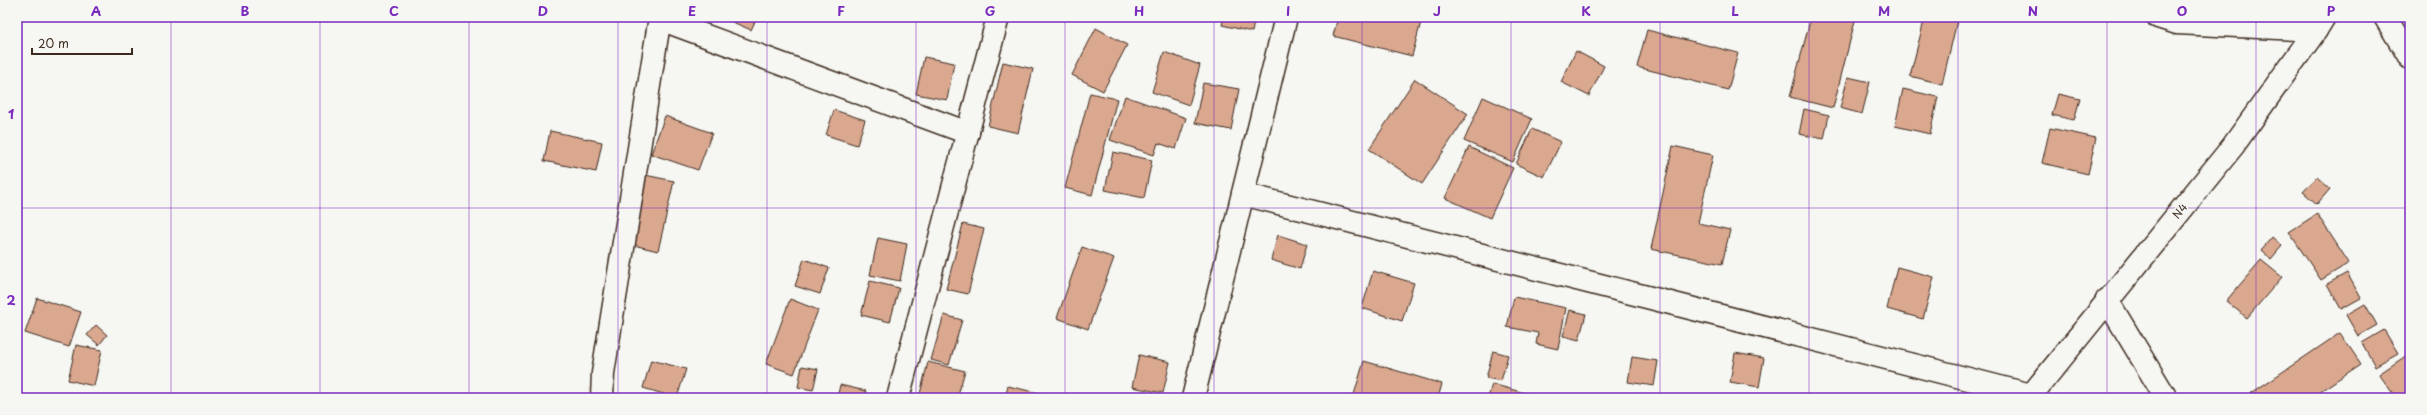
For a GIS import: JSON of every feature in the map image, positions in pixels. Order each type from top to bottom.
[{"type":"street","points":[[898,398],[998,17]]},
{"type":"street","points":[[1193,398],[1286,17]]},
{"type":"street","points":[[2158,17],[2176,22],[2320,24]]},
{"type":"street","points":[[2385,17],[2410,58]]},
{"type":"street","points":[[602,398],[603,373],[660,18],[968,133]]},
{"type":"street","name":"N4","points":[[2030,396],[2233,146],[2320,24]]},
{"type":"street","points":[[1243,194],[2030,396]]},
{"type":"street","points":[[2107,300],[2166,398]]},
{"type":"building","points":[[721,17],[757,17],[751,30]]},
{"type":"building","points":[[1224,17],[1255,17],[1252,32],[1222,25]]},
{"type":"building","points":[[1338,17],[1422,18],[1412,56],[1333,36]]},
{"type":"building","points":[[1811,17],[1856,17],[1833,108],[1790,97]]},
{"type":"building","points":[[1925,17],[1958,17],[1942,84],[1910,76]]},
{"type":"building","points":[[1096,28],[1127,45],[1103,91],[1072,75]]},
{"type":"building","points":[[1647,30],[1738,53],[1728,90],[1637,67]]},
{"type":"building","points":[[1576,51],[1604,66],[1589,96],[1561,82]]},
{"type":"building","points":[[1164,52],[1200,65],[1189,105],[1152,92]]},
{"type":"building","points":[[924,57],[954,63],[947,100],[916,94]]},
{"type":"building","points":[[1003,62],[1033,69],[1018,133],[988,126]]},
{"type":"building","points":[[1848,77],[1870,82],[1862,114],[1840,108]]},
{"type":"building","points":[[1415,79],[1468,114],[1422,184],[1369,149]]},
{"type":"building","points":[[1203,83],[1239,89],[1231,130],[1195,123]]},
{"type":"building","points":[[1903,89],[1938,97],[1930,134],[1895,126]]},
{"type":"building","points":[[1090,93],[1117,99],[1092,195],[1065,188]]},
{"type":"building","points":[[2058,94],[2080,99],[2074,120],[2052,115]]},
{"type":"building","points":[[1125,96],[1186,118],[1176,149],[1158,143],[1154,155],[1110,140]]},
{"type":"building","points":[[1483,97],[1532,119],[1513,162],[1464,141]]},
{"type":"building","points":[[1804,109],[1829,115],[1824,139],[1799,134]]},
{"type":"building","points":[[834,110],[865,120],[857,145],[826,135]]},
{"type":"building","points":[[665,116],[712,133],[698,170],[651,154]]},
{"type":"building","points":[[2050,128],[2096,138],[2088,174],[2042,163]]},
{"type":"building","points":[[1532,129],[1561,142],[1544,177],[1516,164]]},
{"type":"building","points":[[550,131],[602,142],[596,172],[544,161]]},
{"type":"building","points":[[1673,146],[1713,155],[1698,223],[1730,230],[1722,264],[1651,249]]},
{"type":"building","points":[[1469,147],[1513,168],[1490,218],[1445,198]]},
{"type":"building","points":[[1113,152],[1152,160],[1144,198],[1105,190]]},
{"type":"building","points":[[645,175],[674,181],[658,251],[629,244]]},
{"type":"building","points":[[2317,177],[2330,189],[2317,204],[2303,192]]},
{"type":"building","points":[[2317,214],[2349,263],[2321,280],[2289,232]]},
{"type":"building","points":[[963,224],[984,229],[968,294],[946,289]]},
{"type":"building","points":[[1278,235],[1307,244],[1300,269],[1271,260]]},
{"type":"building","points":[[2272,237],[2282,246],[2271,259],[2261,250]]},
{"type":"building","points":[[878,238],[907,244],[900,281],[870,275]]},
{"type":"building","points":[[1082,247],[1114,258],[1088,329],[1057,318]]},
{"type":"building","points":[[804,259],[829,268],[820,294],[795,286]]},
{"type":"building","points":[[2261,260],[2282,277],[2247,318],[2226,301]]},
{"type":"building","points":[[1897,267],[1934,277],[1923,319],[1887,309]]},
{"type":"building","points":[[1373,271],[1414,283],[1402,321],[1362,308]]},
{"type":"building","points":[[2347,273],[2361,298],[2341,309],[2327,284]]},
{"type":"building","points":[[870,281],[899,288],[890,322],[861,315]]},
{"type":"building","points":[[1514,297],[1566,308],[1558,349],[1536,344],[1538,333],[1507,327]]},
{"type":"building","points":[[37,298],[81,312],[69,347],[25,333]]},
{"type":"building","points":[[790,299],[818,310],[794,374],[766,364]]},
{"type":"building","points":[[2365,304],[2377,325],[2358,336],[2346,315]]},
{"type":"building","points":[[1570,310],[1586,314],[1579,340],[1563,336]]},
{"type":"building","points":[[944,315],[962,320],[949,365],[931,360]]},
{"type":"building","points":[[96,325],[107,335],[99,345],[87,335]]},
{"type":"building","points":[[2384,330],[2398,353],[2375,366],[2362,343]]},
{"type":"building","points":[[2340,333],[2361,364],[2310,398],[2253,398],[2250,394]]},
{"type":"building","points":[[76,345],[102,350],[94,386],[68,380]]},
{"type":"building","points":[[1493,351],[1508,355],[1501,381],[1486,378]]},
{"type":"building","points":[[1735,353],[1764,358],[1759,387],[1730,382]]},
{"type":"building","points":[[2410,353],[2410,398],[2396,398],[2379,374]]},
{"type":"building","points":[[1139,355],[1170,362],[1163,393],[1132,387]]},
{"type":"building","points":[[1632,357],[1658,361],[1654,386],[1628,382]]},
{"type":"building","points":[[651,360],[686,369],[677,398],[643,388]]},
{"type":"building","points":[[1364,361],[1442,384],[1438,398],[1353,398]]},
{"type":"building","points":[[928,362],[965,371],[957,398],[919,398]]},
{"type":"building","points":[[802,366],[818,369],[813,390],[798,387]]},
{"type":"building","points":[[1492,384],[1539,397],[1539,398],[1488,398]]},
{"type":"building","points":[[840,385],[866,391],[864,398],[837,398]]},
{"type":"building","points":[[1008,386],[1060,398],[1005,398]]}]
